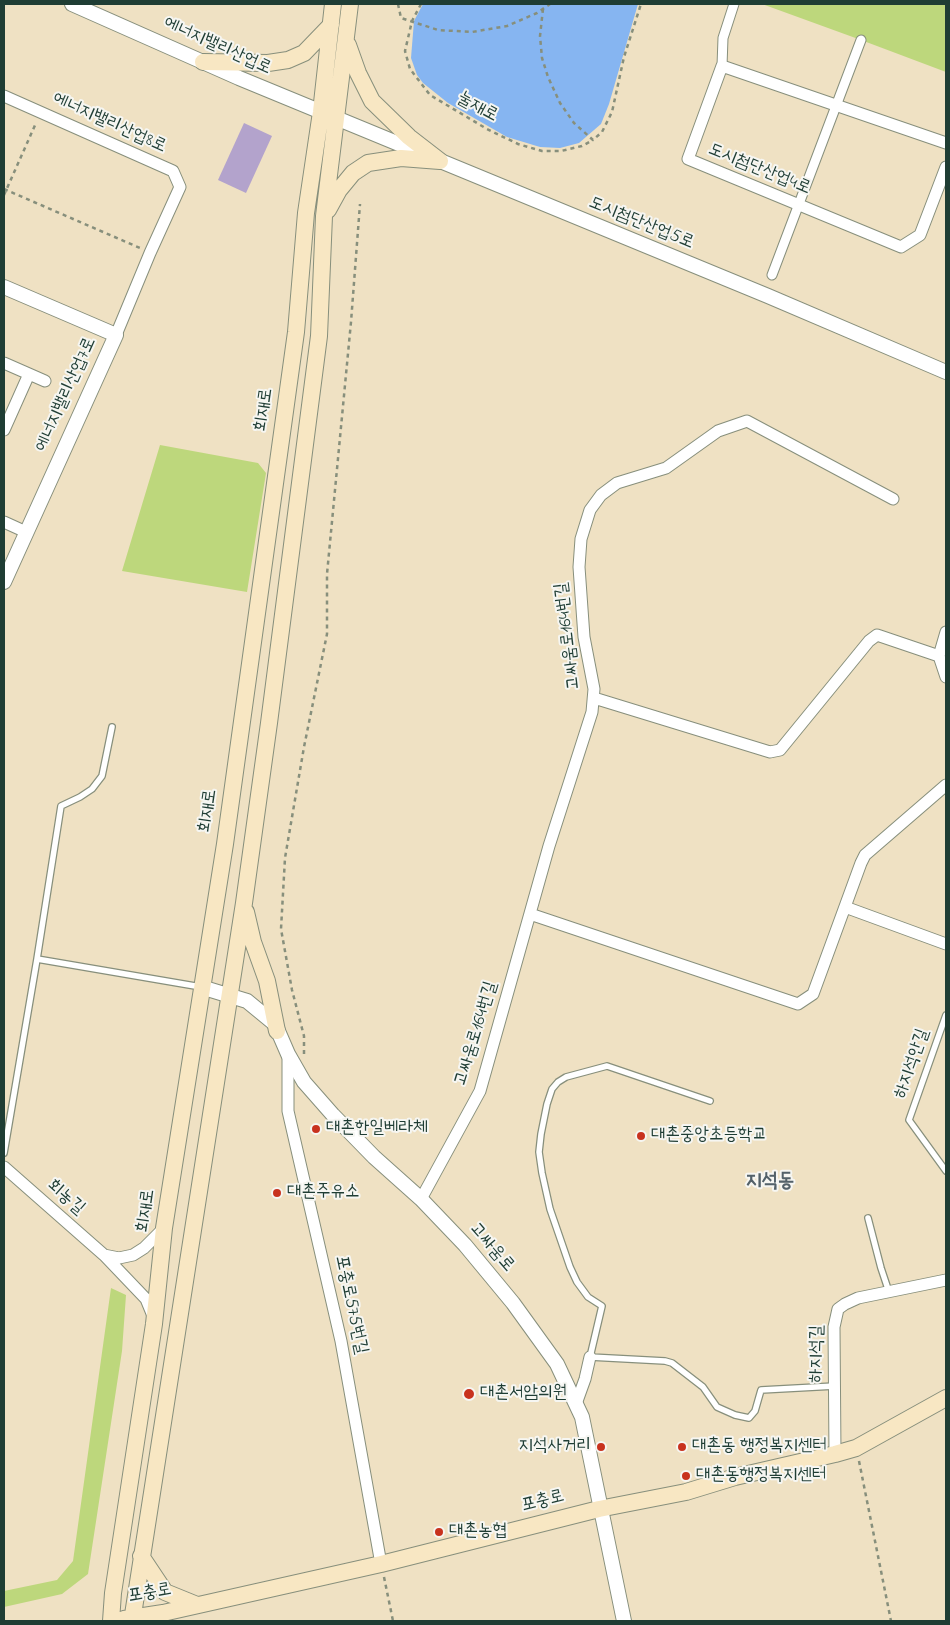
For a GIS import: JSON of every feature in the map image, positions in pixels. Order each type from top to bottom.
[{"type":"main road","name":"회재로","points":[[110,1621],[154,1324],[164,1228],[225,844],[296,332],[306,213],[321,112],[333,4]]},
{"type":"main road","points":[[132,1619],[244,903],[318,336],[324,216],[350,4]]},
{"type":"main road","points":[[203,62],[268,63],[288,60],[304,53],[331,26]]},
{"type":"main road","points":[[346,41],[358,73],[372,101],[409,137],[440,161]]},
{"type":"main road","points":[[324,216],[339,190],[354,173],[368,163],[401,158],[440,161]]},
{"type":"main road","points":[[244,903],[253,942],[268,980],[277,1031]]},
{"type":"main road","name":"포충로","points":[[110,1621],[161,1618],[197,1605],[381,1564],[600,1509],[686,1492],[735,1477],[835,1454],[856,1448],[946,1398]]},
{"type":"main road","points":[[141,1556],[165,1592],[197,1605]]},
{"type":"street","name":"에너지밸리산업로","points":[[72,4],[321,112]]},
{"type":"street","points":[[734,4],[723,38],[722,66],[946,143]]},
{"type":"street","points":[[772,275],[838,106],[861,40]]},
{"type":"street","name":"도시첨단산업4로","points":[[722,66],[688,160],[901,247],[920,235],[946,167]]},
{"type":"street","name":"에너지밸리산업8로","points":[[4,96],[173,172],[180,187],[116,335]]},
{"type":"street","name":"도시첨단산업5로","points":[[321,112],[768,296],[946,372]]},
{"type":"street","name":"에너지밸리산업7로","points":[[4,287],[116,335],[4,582]]},
{"type":"street","points":[[4,363],[45,381]]},
{"type":"street","points":[[4,430],[29,374]]},
{"type":"street","name":"고싸움로164번길","points":[[420,1199],[480,1092],[549,846],[587,730],[594,698],[594,689],[584,637],[579,567],[581,538],[590,510],[601,495],[617,483],[666,468],[718,431],[747,421],[893,499]]},
{"type":"street","points":[[4,522],[26,532]]},
{"type":"street","points":[[946,632],[939,656],[946,678]]},
{"type":"street","points":[[594,698],[770,752],[780,750],[868,641],[877,635],[939,656]]},
{"type":"street","points":[[530,914],[798,1004],[813,994],[865,855],[946,784]]},
{"type":"street","points":[[845,907],[946,944]]},
{"type":"street","name":"고싸움로","points":[[201,987],[248,1001],[274,1024],[304,1082],[374,1157],[420,1199],[465,1245],[534,1330],[557,1364],[582,1417],[624,1621]]},
{"type":"street","name":"포충로575번길","points":[[288,1054],[288,1111],[341,1341],[381,1564]]},
{"type":"street","name":"회농길","points":[[4,1167],[104,1255],[146,1299],[154,1324]]},
{"type":"street","points":[[104,1255],[119,1258],[133,1255],[144,1248],[164,1228]]},
{"type":"street","name":"하지석길","points":[[835,1454],[834,1327],[838,1309],[858,1298],[946,1280]]},
{"type":"street","points":[[576,1404],[590,1357]]},
{"type":"lane","points":[[4,1153],[61,806],[80,798],[92,789],[102,776],[112,727]]},
{"type":"lane","points":[[37,959],[201,987]]},
{"type":"lane","name":"하지석안길","points":[[946,1015],[909,1120],[946,1171]]},
{"type":"lane","points":[[710,1101],[607,1066],[566,1077],[552,1089],[547,1104],[539,1152],[550,1209],[570,1267],[577,1282],[588,1297],[602,1306],[590,1357],[672,1363],[703,1386],[717,1408],[749,1418],[755,1411],[761,1390],[835,1386]]},
{"type":"lane","points":[[868,1218],[889,1292]]},
{"type":"path","points":[[398,4],[401,18],[438,30],[472,32],[507,26],[550,4]]},
{"type":"path","name":"눌재로","points":[[421,4],[412,21],[405,52],[410,69],[430,95],[487,129],[518,144],[542,151],[561,151],[582,146],[602,132],[612,112],[624,57],[641,4]]},
{"type":"path","points":[[543,9],[540,36],[542,58],[548,77],[560,103],[574,123],[592,140]]},
{"type":"path","points":[[4,195],[5,189],[41,113]]},
{"type":"path","points":[[5,189],[150,253]]},
{"type":"path","points":[[304,1054],[304,1036],[292,990],[281,929],[285,858],[304,746],[327,634],[327,574],[351,322],[360,204]]},
{"type":"path","points":[[856,1448],[891,1621]]},
{"type":"path","points":[[381,1564],[393,1621]]},
{"type":"green space","points":[[762,4],[946,4],[946,72],[861,40]]},
{"type":"green space","points":[[160,445],[258,463],[266,473],[247,592],[122,571]]},
{"type":"green space","points":[[111,1288],[126,1295],[122,1351],[88,1574],[62,1594],[4,1607],[4,1591],[57,1580],[73,1561]]},
{"type":"water","points":[[423,4],[638,4],[609,104],[601,124],[579,143],[560,148],[540,147],[507,137],[448,103],[423,83],[417,75],[411,58],[414,21]]},
{"type":"building","points":[[244,123],[272,136],[246,193],[218,180]]},
{"type":"place","name":"대촌한일베라체","points":[[316,1129]]},
{"type":"place","name":"대촌중앙초등학교","points":[[641,1136]]},
{"type":"place","name":"대촌주유소","points":[[277,1193]]},
{"type":"place","name":"대촌서암의원","points":[[469,1394]]},
{"type":"place","name":"지석사거리","points":[[601,1447]]},
{"type":"place","name":"대촌동 행정복지센터","points":[[682,1447]]},
{"type":"place","name":"대촌동행정복지센터","points":[[686,1476]]},
{"type":"place","name":"대촌농협","points":[[439,1532]]},
{"type":"district","name":"지석동","points":[[770,1183]]}]
